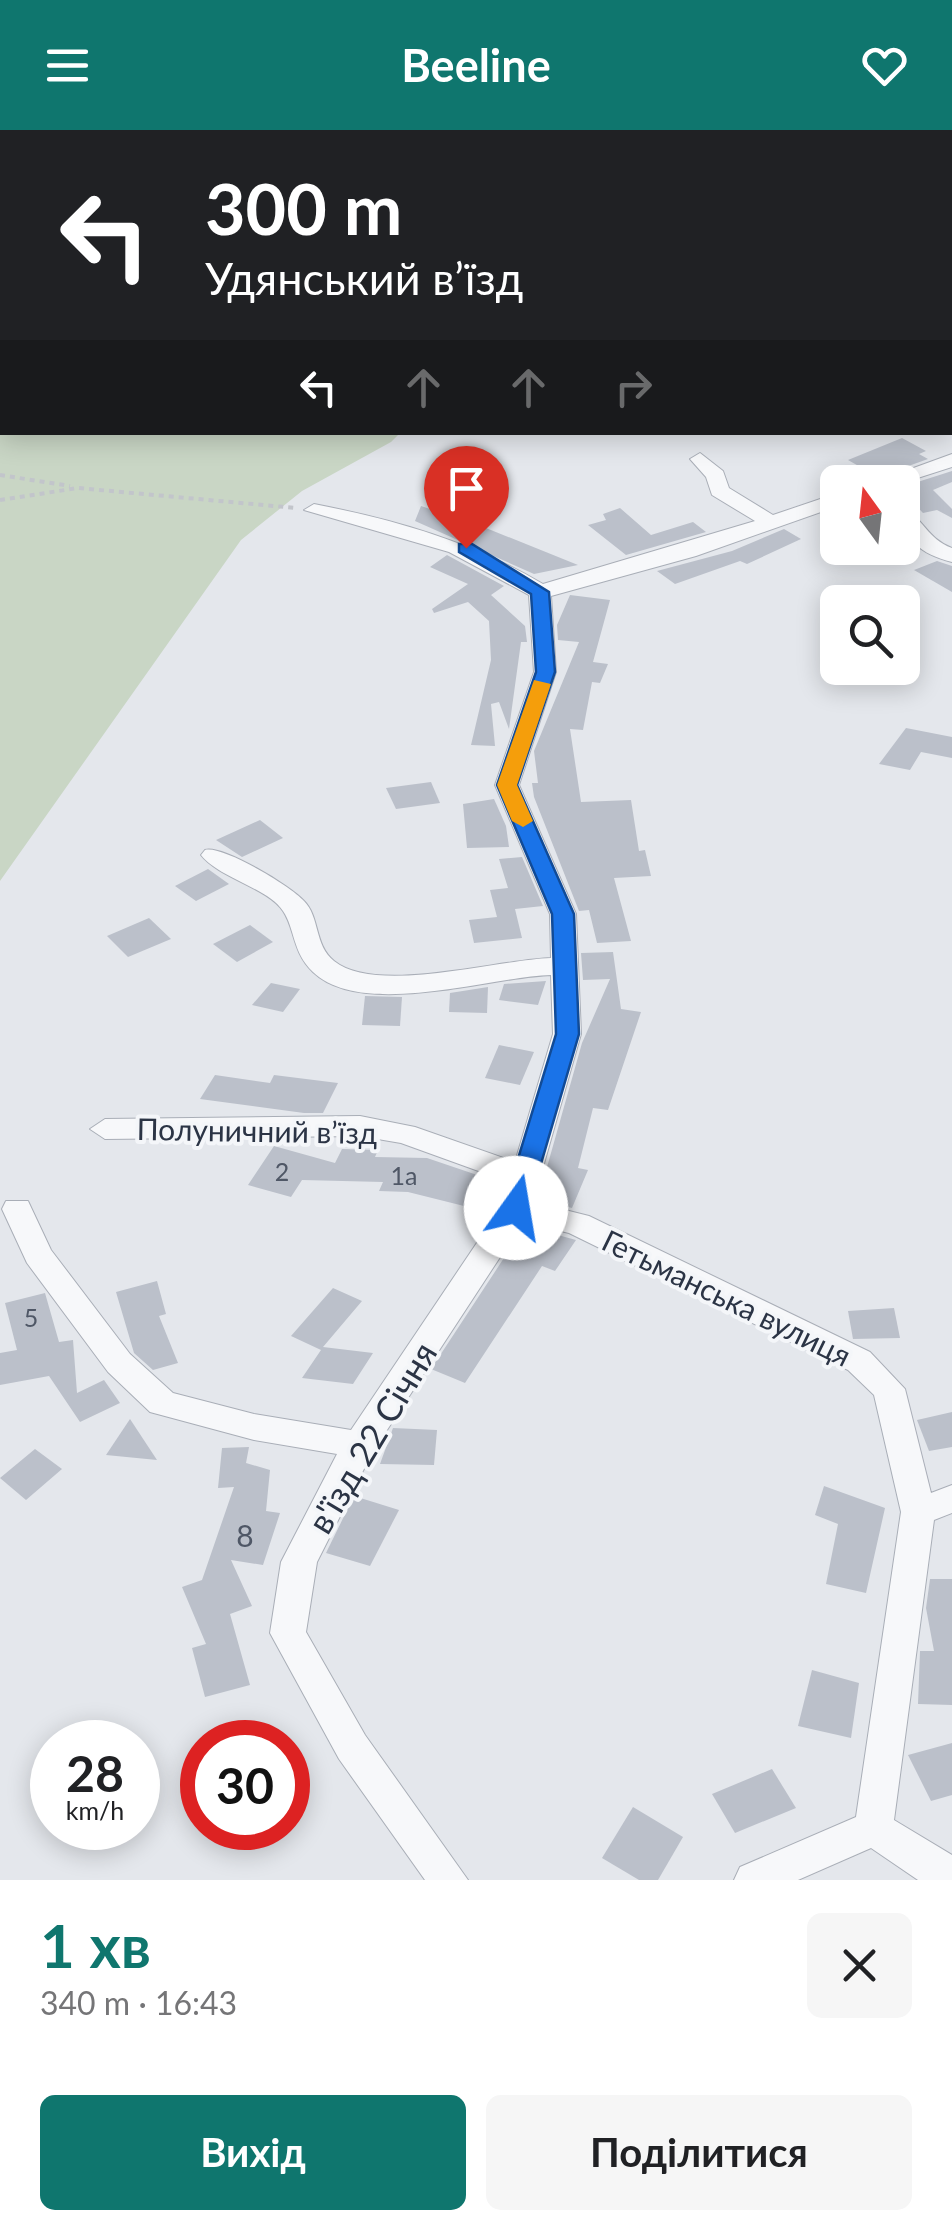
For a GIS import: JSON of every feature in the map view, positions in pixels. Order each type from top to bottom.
[{"type":"street","points":[[700,460],[716,476],[719,491],[771,522]]},
{"type":"street","points":[[920,471],[952,460]]},
{"type":"street","points":[[314,510],[422,532],[466,548],[540,592],[820,505]]},
{"type":"street","points":[[920,537],[927,546],[952,556]]},
{"type":"street","points":[[519,1192],[568,1034],[563,914],[507,785],[545,672],[540,592]]},
{"type":"street","points":[[214,855],[295,906],[300,937],[324,971],[359,986],[411,986],[498,970],[565,966]]},
{"type":"street","name":"Полуничний в’їзд","points":[[105,1129],[360,1126],[405,1134],[519,1192]]},
{"type":"street","name":"в'їзд 22 Січня","points":[[448,1880],[352,1747],[288,1632],[298,1562],[359,1445],[519,1192]]},
{"type":"street","name":"Гетьманська вулиця","points":[[519,1192],[859,1361],[889,1389],[918,1512],[874,1828]]},
{"type":"street","points":[[17,1209],[50,1271],[119,1363],[162,1403],[254,1427],[359,1445]]},
{"type":"street","points":[[918,1512],[952,1498]]},
{"type":"street","points":[[754,1880],[874,1828],[942,1874],[952,1873]]},
{"type":"path","points":[[0,475],[78,488],[314,510]]},
{"type":"path","points":[[0,500],[78,488]]},
{"type":"green space","points":[[0,435],[398,435],[302,491],[241,540],[0,881]]},
{"type":"building","points":[[902,438],[926,451],[919,454],[928,459],[911,465],[857,465],[848,460]]},
{"type":"building","points":[[952,471],[952,482],[933,490],[952,509],[952,518],[937,510],[923,513],[920,510],[920,481]]},
{"type":"building","points":[[421,506],[578,565],[534,574],[415,521]]},
{"type":"building","points":[[620,508],[651,535],[693,522],[706,532],[626,555],[588,525],[606,520],[603,514]]},
{"type":"building","points":[[784,529],[801,539],[747,564],[740,561],[675,584],[657,571],[732,551]]},
{"type":"building","points":[[447,555],[504,586],[491,595],[525,626],[527,642],[521,642],[509,729],[499,702],[491,704],[495,746],[471,745],[491,660],[489,621],[468,602],[434,613],[432,609],[468,584],[430,567]]},
{"type":"building","points":[[937,561],[952,566],[952,592],[914,570]]},
{"type":"building","points":[[570,595],[610,600],[593,662],[608,664],[600,683],[592,682],[583,730],[570,729],[581,802],[631,800],[639,851],[645,850],[651,876],[614,878],[631,941],[597,943],[589,910],[579,911],[534,797],[532,783],[538,783],[534,751],[579,642],[558,640],[557,625]]},
{"type":"building","points":[[906,728],[952,737],[952,758],[921,752],[910,770],[879,764]]},
{"type":"building","points":[[431,782],[440,803],[396,809],[386,788]]},
{"type":"building","points":[[494,799],[506,826],[509,847],[467,848],[463,804]]},
{"type":"building","points":[[260,820],[283,838],[242,857],[216,840]]},
{"type":"building","points":[[522,857],[543,906],[515,909],[522,938],[474,943],[469,920],[497,917],[490,890],[508,888],[499,859]]},
{"type":"building","points":[[208,869],[229,884],[196,901],[175,886]]},
{"type":"building","points":[[149,918],[171,939],[128,957],[107,936]]},
{"type":"building","points":[[250,925],[273,942],[237,962],[213,944]]},
{"type":"building","points":[[613,952],[621,1009],[641,1012],[608,1110],[593,1108],[578,1168],[588,1170],[572,1208],[538,1199],[582,1043],[610,979],[583,980],[581,953]]},
{"type":"building","points":[[546,981],[538,1005],[499,1000],[504,984]]},
{"type":"building","points":[[271,983],[300,989],[283,1012],[252,1005]]},
{"type":"building","points":[[488,987],[487,1013],[449,1012],[450,993]]},
{"type":"building","points":[[365,996],[402,997],[400,1026],[362,1025]]},
{"type":"building","points":[[499,1045],[534,1052],[520,1085],[485,1078]]},
{"type":"building","points":[[215,1075],[270,1083],[274,1075],[338,1083],[323,1113],[304,1113],[200,1099]]},
{"type":"building","points":[[274,1146],[335,1163],[342,1149],[378,1150],[375,1157],[427,1158],[486,1178],[464,1206],[408,1192],[379,1191],[383,1182],[302,1180],[291,1197],[248,1185]]},
{"type":"building","points":[[525,1226],[576,1240],[555,1271],[542,1266],[465,1383],[431,1369]]},
{"type":"building","points":[[157,1281],[166,1314],[159,1316],[178,1363],[153,1370],[134,1353],[116,1292]]},
{"type":"building","points":[[333,1288],[362,1301],[323,1347],[373,1353],[353,1384],[302,1378],[321,1350],[291,1336]]},
{"type":"building","points":[[45,1293],[59,1342],[73,1340],[77,1393],[104,1380],[120,1403],[80,1422],[49,1376],[0,1385],[0,1353],[17,1350],[5,1303]]},
{"type":"building","points":[[894,1308],[900,1338],[853,1339],[848,1311]]},
{"type":"building","points":[[952,1412],[952,1447],[929,1451],[917,1420]]},
{"type":"building","points":[[130,1419],[157,1460],[106,1455]]},
{"type":"building","points":[[393,1428],[437,1430],[434,1465],[380,1464]]},
{"type":"building","points":[[249,1447],[246,1463],[270,1470],[266,1511],[280,1513],[263,1565],[231,1560],[252,1606],[230,1614],[250,1685],[205,1697],[192,1648],[206,1644],[182,1587],[202,1580],[234,1487],[218,1488],[222,1448]]},
{"type":"building","points":[[35,1449],[62,1469],[26,1500],[0,1478]]},
{"type":"building","points":[[824,1486],[885,1508],[866,1593],[826,1584],[838,1524],[815,1515]]},
{"type":"building","points":[[354,1496],[399,1510],[370,1566],[326,1553]]},
{"type":"building","points":[[930,1579],[952,1579],[952,1705],[918,1704],[920,1651],[934,1651],[926,1608]]},
{"type":"building","points":[[812,1670],[859,1683],[851,1738],[798,1726]]},
{"type":"building","points":[[952,1743],[952,1795],[931,1801],[908,1755]]},
{"type":"building","points":[[772,1769],[796,1808],[735,1833],[712,1794]]},
{"type":"building","points":[[633,1807],[683,1837],[658,1880],[639,1880],[602,1858]]},
{"type":"slow traffic","points":[[523,821],[507,785],[541,684]]},
{"type":"route","points":[[466,548],[540,592],[545,672],[507,785],[563,914],[568,1034],[522,1175],[516,1208]]}]
